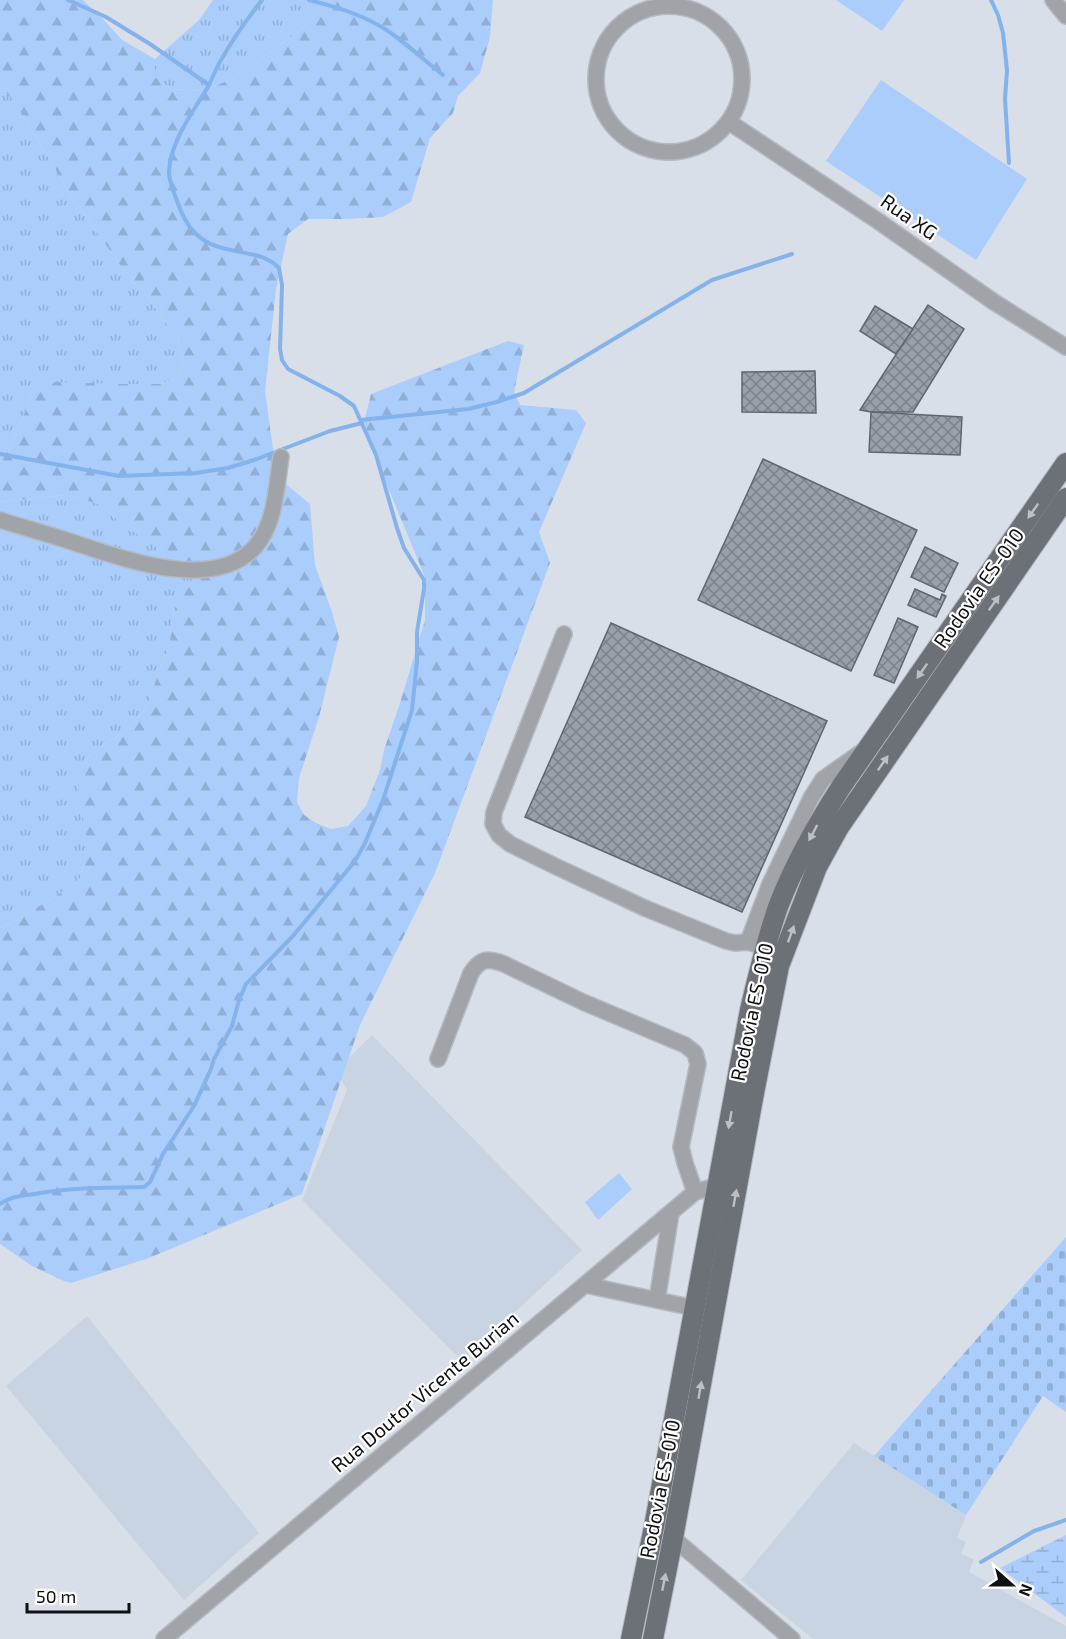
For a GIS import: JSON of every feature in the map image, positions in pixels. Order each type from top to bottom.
[{"type":"main road","name":"Rodovia ES-010","points":[[631,1639],[750,1010],[756,945],[778,907],[804,850],[835,796],[1066,463]]},
{"type":"main road","name":"Rodovia ES-010","points":[[653,1639],[779,966],[817,867],[839,827],[1066,498]]},
{"type":"street","points":[[1053,0],[1066,16]]},
{"type":"street","points":[[661,5],[685,6],[708,15],[726,31],[740,60],[743,76],[740,100],[729,122],[711,139],[690,150],[665,152],[642,147],[621,135],[606,116],[597,93],[596,69],[604,46],[618,26],[638,12],[661,5]]},
{"type":"street","name":"Rua XG","points":[[729,122],[878,221],[994,302],[1066,348]]},
{"type":"street","points":[[0,520],[143,564],[178,569],[221,568],[254,548],[267,526],[273,508],[281,457]]},
{"type":"street","points":[[564,634],[494,812],[493,824],[499,835],[510,844],[647,909],[726,941],[756,945]]},
{"type":"street","points":[[438,1059],[471,973],[477,964],[491,959],[583,1002],[685,1045],[694,1053],[699,1064],[681,1147],[695,1192]]},
{"type":"street","name":"Rua Doutor Vicente Burian","points":[[164,1639],[695,1192],[717,1186]]},
{"type":"street","points":[[657,1300],[672,1213]]},
{"type":"street","points":[[586,1285],[694,1308]]},
{"type":"street","points":[[673,1538],[792,1639]]},
{"type":"shaded area","points":[[372,1035],[582,1250],[462,1361],[302,1200],[347,1090],[336,1071]]},
{"type":"shaded area","points":[[87,1316],[259,1533],[184,1600],[6,1386]]},
{"type":"shaded area","points":[[854,1443],[966,1515],[957,1538],[966,1542],[961,1554],[974,1559],[969,1572],[1066,1626],[1065,1639],[813,1639],[741,1580]]},
{"type":"green space","points":[[0,0],[83,0],[122,40],[155,59],[155,77],[171,89],[202,91],[232,79],[297,33],[331,0],[493,0],[490,37],[480,73],[458,96],[453,113],[430,138],[411,202],[383,217],[308,219],[288,234],[276,289],[265,391],[275,464],[281,480],[310,504],[315,565],[339,637],[319,717],[299,778],[297,802],[304,815],[331,829],[348,826],[366,806],[380,770],[384,750],[425,620],[425,577],[382,473],[364,422],[371,394],[508,341],[524,345],[514,392],[520,405],[576,410],[586,423],[539,532],[550,563],[435,873],[360,1025],[302,1194],[149,1258],[71,1283],[32,1266],[0,1244],[0,928],[16,921],[79,881],[88,847],[78,790],[83,762],[130,728],[147,707],[162,662],[170,646],[171,625],[176,604],[195,579],[191,564],[174,559],[126,527],[99,504],[65,495],[0,502],[0,459],[11,448],[33,391],[55,382],[161,384],[180,376],[183,359],[178,337],[148,297],[123,269],[72,197],[18,107],[0,85]]},
{"type":"green space","points":[[213,0],[331,0],[297,33],[232,79],[202,91],[171,89],[155,77],[155,59],[199,20]]},
{"type":"green space","points":[[836,0],[904,0],[882,31]]},
{"type":"green space","points":[[881,80],[1027,179],[976,260],[826,161]]},
{"type":"green space","points":[[0,85],[18,107],[72,197],[123,269],[148,297],[178,337],[183,359],[180,376],[161,384],[119,384],[33,391],[11,448],[0,459]]},
{"type":"green space","points":[[65,495],[99,504],[126,527],[191,565],[195,579],[176,604],[171,625],[170,646],[162,662],[147,707],[130,728],[83,762],[88,847],[79,881],[16,921],[0,928],[0,502]]},
{"type":"green space","points":[[619,1173],[632,1189],[598,1220],[585,1202]]},
{"type":"green space","points":[[1066,1237],[1066,1412],[1043,1396],[966,1515],[874,1456]]},
{"type":"green space","points":[[1066,1535],[1066,1617],[1000,1568]]},
{"type":"building","points":[[928,305],[964,329],[913,412],[860,410]]},
{"type":"building","points":[[875,306],[913,329],[896,354],[860,331]]},
{"type":"building","points":[[815,371],[816,413],[742,412],[742,372]]},
{"type":"building","points":[[871,412],[962,417],[960,455],[869,452]]},
{"type":"building","points":[[763,459],[917,530],[851,671],[698,600]]},
{"type":"building","points":[[925,547],[958,563],[944,592],[911,577]]},
{"type":"building","points":[[915,589],[940,600],[942,594],[946,596],[936,617],[908,605]]},
{"type":"building","points":[[898,618],[918,627],[894,683],[874,675]]},
{"type":"building","points":[[611,623],[827,721],[742,912],[525,817]]},
{"type":"waterway","points":[[68,0],[106,17],[209,85]]},
{"type":"waterway","points":[[0,1204],[14,1197],[53,1191],[144,1187],[150,1182],[163,1154],[194,1106],[214,1059],[232,1026],[246,984],[293,936],[355,861],[365,843],[383,800],[412,710],[417,661],[417,632],[424,580],[404,548],[376,455],[354,406],[340,396],[288,369],[282,360],[280,349],[282,285],[279,268],[261,257],[228,250],[196,234],[184,217],[172,189],[169,172],[170,160],[178,138],[230,44],[262,0]]},
{"type":"waterway","points":[[309,0],[352,13],[382,27],[443,75]]},
{"type":"waterway","points":[[991,0],[1003,33],[1007,70],[1005,99],[1009,163]]},
{"type":"waterway","points":[[361,420],[468,409],[524,393],[712,280],[792,254]]},
{"type":"waterway","points":[[0,454],[119,476],[196,473],[228,468],[330,431],[362,423]]},
{"type":"waterway","points":[[981,1562],[1034,1531],[1066,1520]]}]
